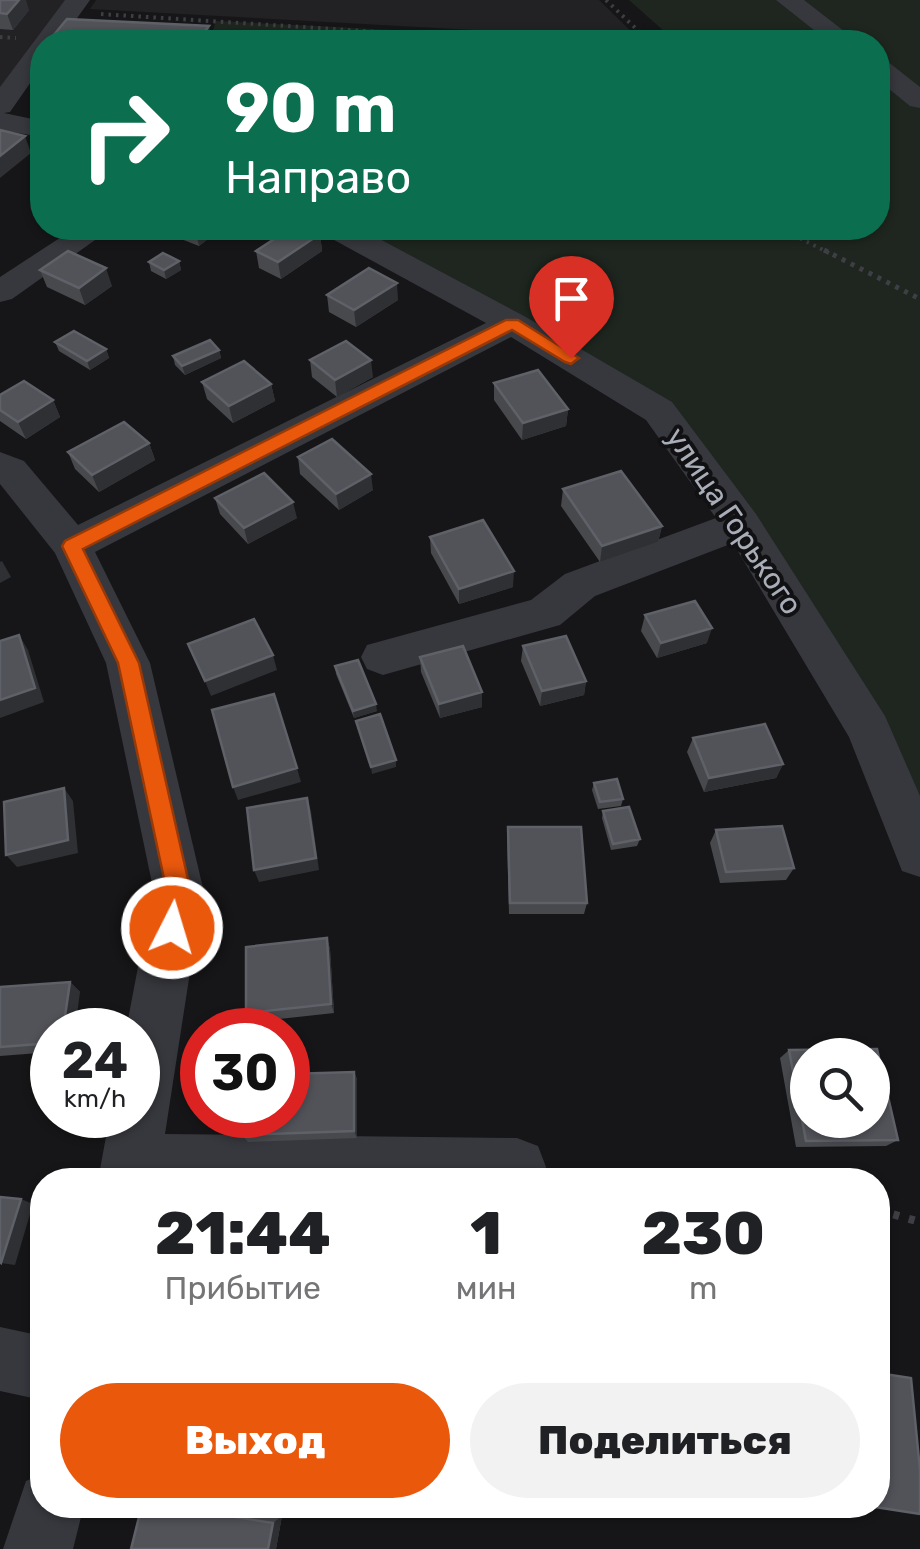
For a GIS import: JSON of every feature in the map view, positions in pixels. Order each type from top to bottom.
[{"type":"street","points":[[788,0],[829,30]]},
{"type":"street","points":[[56,30],[74,6]]},
{"type":"street","points":[[0,106],[30,64]]},
{"type":"street","points":[[890,76],[920,100]]},
{"type":"street","points":[[0,120],[30,126]]},
{"type":"street","points":[[0,292],[78,240]]},
{"type":"street","name":"улица Горького","points":[[358,240],[512,323],[658,411],[742,524],[869,730],[920,855]]},
{"type":"street","points":[[72,546],[512,323]]},
{"type":"street","points":[[0,464],[10,470],[72,546],[128,663],[178,888],[131,1168]]},
{"type":"street","points":[[383,657],[545,613],[580,585],[742,524]]},
{"type":"street","points":[[247,1168],[394,1163],[517,1167]]},
{"type":"street","points":[[0,1359],[30,1365]]},
{"type":"street","points":[[38,1549],[46,1518]]},
{"type":"path","points":[[606,0],[637,30]]},
{"type":"path","points":[[74,6],[381,30]]},
{"type":"path","points":[[804,240],[920,299]]},
{"type":"path","points":[[890,1213],[920,1222]]},
{"type":"shaded area","points":[[0,0],[71,0],[48,30],[30,30],[30,54],[0,94]]},
{"type":"shaded area","points":[[96,0],[599,0],[630,30],[474,30],[90,9]]},
{"type":"shaded area","points":[[629,0],[920,0],[920,838],[667,403],[510,310],[378,240],[890,240],[890,30],[663,30]]},
{"type":"shaded area","points":[[216,21],[396,30],[213,30]]},
{"type":"building","points":[[0,0],[19,0],[7,14],[0,13]]},
{"type":"building","points":[[67,19],[209,26],[206,30],[58,30]]},
{"type":"building","points":[[0,130],[25,136],[0,156]]},
{"type":"building","points":[[273,240],[311,240],[278,262],[256,251]]},
{"type":"building","points":[[68,251],[106,268],[79,288],[40,270]]},
{"type":"building","points":[[163,253],[179,261],[164,270],[149,262]]},
{"type":"building","points":[[369,268],[397,283],[354,310],[327,295]]},
{"type":"building","points":[[74,331],[106,349],[87,361],[55,342]]},
{"type":"building","points":[[210,340],[219,350],[182,366],[173,356]]},
{"type":"building","points":[[346,341],[371,360],[335,380],[310,360]]},
{"type":"building","points":[[244,361],[271,384],[229,406],[202,382]]},
{"type":"building","points":[[538,370],[568,409],[523,423],[494,383]]},
{"type":"building","points":[[24,381],[53,400],[18,422],[0,410],[0,395]]},
{"type":"building","points":[[124,422],[149,443],[92,475],[68,452]]},
{"type":"building","points":[[332,439],[371,474],[336,494],[298,457]]},
{"type":"building","points":[[621,471],[662,526],[602,546],[563,489]]},
{"type":"building","points":[[264,473],[293,502],[244,528],[215,498]]},
{"type":"building","points":[[483,520],[514,571],[459,589],[430,537]]},
{"type":"building","points":[[695,601],[712,628],[661,643],[645,615]]},
{"type":"building","points":[[254,619],[273,655],[205,681],[188,644]]},
{"type":"building","points":[[19,635],[35,688],[0,700],[0,641]]},
{"type":"building","points":[[566,636],[586,681],[542,691],[523,646]]},
{"type":"building","points":[[463,646],[482,692],[439,704],[420,657]]},
{"type":"building","points":[[358,660],[376,704],[353,711],[335,666]]},
{"type":"building","points":[[274,694],[297,768],[233,787],[212,710]]},
{"type":"building","points":[[380,714],[396,760],[371,767],[356,721]]},
{"type":"building","points":[[765,724],[783,764],[709,778],[693,738]]},
{"type":"building","points":[[617,779],[623,799],[600,802],[594,783]]},
{"type":"building","points":[[64,788],[68,840],[6,855],[4,802]]},
{"type":"building","points":[[307,798],[316,858],[254,870],[247,808]]},
{"type":"building","points":[[629,807],[640,839],[613,844],[603,811]]},
{"type":"building","points":[[782,826],[794,868],[726,872],[716,830]]},
{"type":"building","points":[[508,827],[581,827],[587,903],[510,903]]},
{"type":"building","points":[[327,938],[331,1004],[246,1008],[246,947]]},
{"type":"building","points":[[70,982],[66,1008],[30,1008],[30,1045],[0,1047],[0,987]]},
{"type":"building","points":[[354,1072],[354,1131],[310,1133],[310,1073]]},
{"type":"building","points":[[890,1105],[898,1140],[805,1138],[890,1138]]},
{"type":"building","points":[[0,1197],[21,1199],[1,1263],[0,1262]]},
{"type":"building","points":[[890,1375],[911,1378],[920,1514],[890,1509]]},
{"type":"building","points":[[139,1518],[241,1518],[273,1523],[268,1549],[131,1549]]},
{"type":"route","points":[[172,928],[178,888],[128,663],[72,546],[512,323],[571,358]]}]
